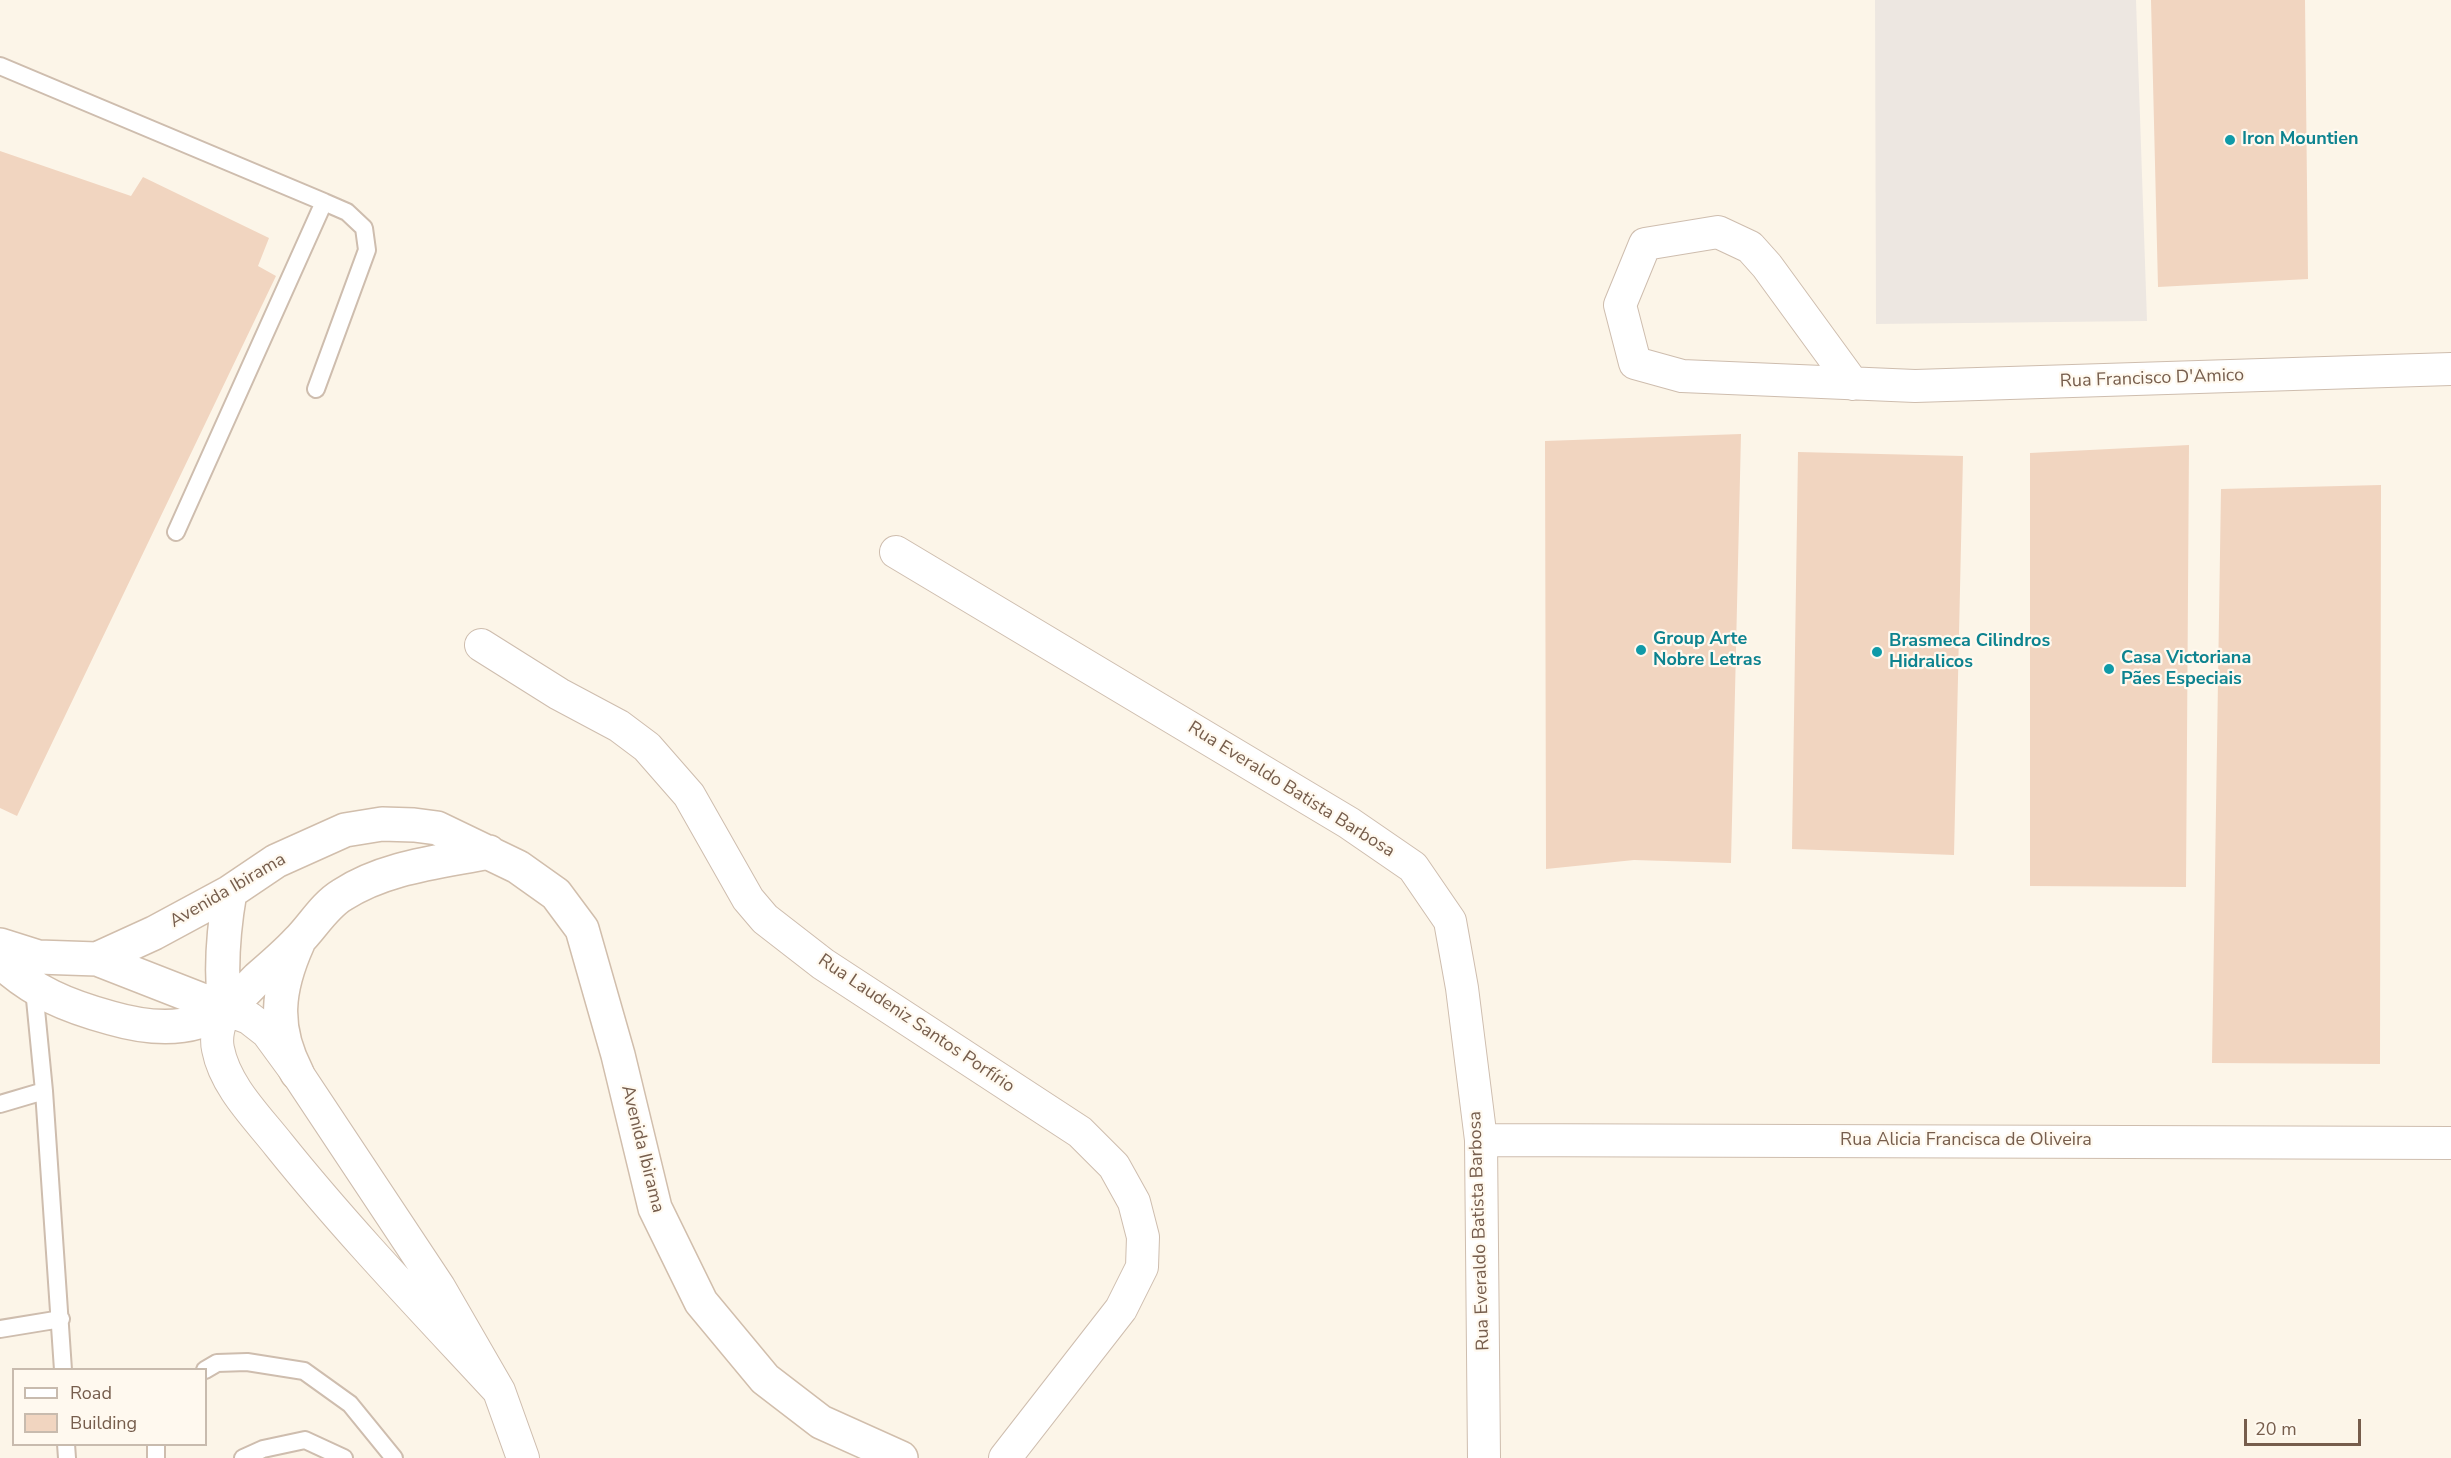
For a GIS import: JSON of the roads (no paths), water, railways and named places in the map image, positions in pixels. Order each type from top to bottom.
[{"type":"main road","name":"Avenida Ibirama","points":[[0,945],[38,957],[97,959],[154,933],[230,892],[276,861],[345,830],[382,825],[437,828],[518,867],[556,894],[582,929],[618,1054],[655,1208],[701,1302],[765,1379],[821,1422],[901,1458]]},
{"type":"main road","points":[[0,961],[34,989],[69,1005],[134,1024],[165,1028],[195,1023],[225,1010],[299,940],[339,897],[360,884],[392,872],[489,852]]},
{"type":"main road","points":[[225,1010],[221,979],[222,946],[230,892]]},
{"type":"main road","points":[[297,1074],[286,1052],[281,1029],[281,1006],[287,968],[299,940]]},
{"type":"main road","points":[[97,959],[225,1010]]},
{"type":"street","name":"Rua Francisco D'Amico","points":[[1853,384],[1767,266],[1750,247],[1718,232],[1645,244],[1620,305],[1635,363],[1682,376],[1853,384],[1915,386],[2451,369]]},
{"type":"street","name":"Rua Everaldo Batista Barbosa","points":[[896,552],[1349,823],[1413,867],[1450,921],[1462,988],[1480,1140],[1484,1458]]},
{"type":"street","name":"Rua Laudeniz Santos Porfírio","points":[[481,645],[559,693],[619,726],[647,747],[689,795],[748,899],[765,919],[823,964],[1080,1132],[1114,1166],[1134,1202],[1143,1237],[1142,1267],[1121,1309],[1005,1458]]},
{"type":"street","points":[[499,1391],[363,1245],[230,1081],[218,1050],[217,1031],[225,1010],[249,1017],[267,1032],[439,1287],[499,1391],[523,1458]]},
{"type":"street","name":"Rua Alicia Francisca de Oliveira","points":[[1480,1140],[2449,1146]]},
{"type":"lane","points":[[0,66],[347,212],[364,228],[367,250],[316,389]]},
{"type":"lane","points":[[176,532],[324,202]]},
{"type":"lane","points":[[34,989],[44,1091],[63,1368]]},
{"type":"lane","points":[[0,1104],[44,1091]]},
{"type":"lane","points":[[0,1329],[61,1319]]},
{"type":"lane","points":[[207,1369],[217,1363],[247,1362],[304,1371],[350,1404],[394,1458]]},
{"type":"lane","points":[[243,1458],[263,1449],[305,1440],[344,1458]]},
{"type":"place","name":"Iron Mountien","points":[[2230,140]]},
{"type":"place","name":"Group Arte Nobre Letras","points":[[1641,650]]},
{"type":"place","name":"Brasmeca Cilindros Hidralicos","points":[[1877,652]]},
{"type":"place","name":"Casa Victoriana Pães Especiais","points":[[2109,669]]}]
